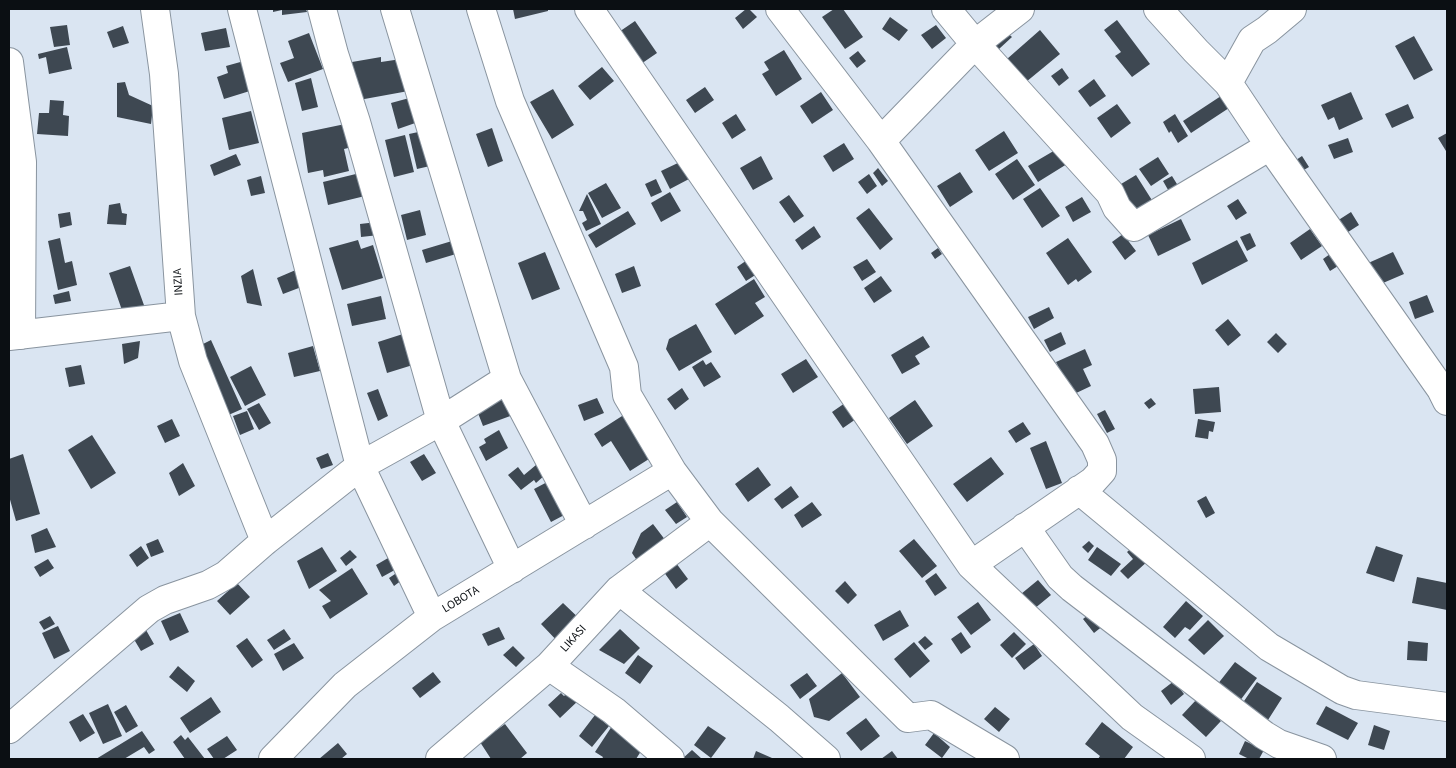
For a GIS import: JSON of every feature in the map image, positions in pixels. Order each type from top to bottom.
[{"type":"lane","name":"INZIA","points":[[155,9],[164,74],[181,316],[193,361],[266,540]]},
{"type":"lane","points":[[242,9],[360,466],[432,617]]},
{"type":"lane","points":[[322,9],[441,421],[512,569]]},
{"type":"lane","points":[[395,9],[507,379],[584,525]]},
{"type":"lane","points":[[481,9],[510,101],[624,367],[627,395],[672,471],[710,522],[908,718],[931,715],[1006,759]]},
{"type":"lane","points":[[589,9],[972,565],[1132,717],[1191,759]]},
{"type":"lane","points":[[780,9],[881,141],[1095,444],[1102,460],[1102,471],[1093,481],[972,565]]},
{"type":"lane","points":[[946,9],[975,44],[1110,193],[1117,208],[1134,227],[1270,146]]},
{"type":"lane","points":[[881,141],[975,44],[1020,9]]},
{"type":"lane","points":[[1158,9],[1228,83],[1447,401]]},
{"type":"lane","points":[[1228,83],[1252,40],[1292,9]]},
{"type":"lane","points":[[9,62],[22,162],[15,336],[181,316]]},
{"type":"lane","points":[[9,729],[149,609],[165,600],[208,585],[226,575],[266,540],[360,466],[441,421],[507,379]]},
{"type":"lane","name":"LOBOTA","points":[[273,759],[345,685],[432,617],[672,471]]},
{"type":"lane","points":[[1079,490],[1269,646],[1342,690],[1356,695],[1447,707]]},
{"type":"lane","name":"LIKASI","points":[[440,759],[549,666],[619,590],[710,522]]},
{"type":"lane","points":[[1025,527],[1060,577],[1072,588],[1264,735],[1279,744],[1322,759]]},
{"type":"lane","points":[[619,590],[779,718],[826,759]]},
{"type":"lane","points":[[549,666],[614,711],[670,759]]},
{"type":"building","points":[[273,9],[306,9],[307,12],[282,15],[282,10],[273,12]]},
{"type":"building","points":[[513,9],[548,9],[548,11],[515,19]]},
{"type":"building","points":[[746,9],[749,9],[757,17],[743,29],[735,18]]},
{"type":"building","points":[[834,9],[843,9],[863,37],[845,49],[822,17]]},
{"type":"building","points":[[890,17],[908,30],[899,41],[882,29]]},
{"type":"building","points":[[1117,20],[1150,64],[1132,77],[1115,56],[1121,52],[1104,30]]},
{"type":"building","points":[[635,21],[657,53],[638,66],[616,34]]},
{"type":"building","points":[[67,25],[70,45],[54,47],[50,27]]},
{"type":"building","points":[[936,25],[946,38],[932,49],[921,35]]},
{"type":"building","points":[[123,26],[129,43],[113,48],[107,32]]},
{"type":"building","points":[[1001,27],[1012,37],[999,49],[989,39]]},
{"type":"building","points":[[226,28],[230,47],[205,51],[201,33]]},
{"type":"building","points":[[1040,30],[1060,54],[1026,82],[1007,59]]},
{"type":"building","points":[[309,33],[323,69],[288,82],[280,63],[294,58],[288,41]]},
{"type":"building","points":[[1414,36],[1433,70],[1414,80],[1395,46]]},
{"type":"building","points":[[67,47],[72,69],[49,74],[46,57],[39,59],[38,54]]},
{"type":"building","points":[[784,50],[802,79],[776,96],[762,74],[769,70],[764,62]]},
{"type":"building","points":[[858,51],[866,61],[857,68],[849,58]]},
{"type":"building","points":[[381,57],[381,62],[408,58],[414,90],[359,100],[352,62]]},
{"type":"building","points":[[244,61],[253,90],[224,99],[217,77],[228,73],[226,66]]},
{"type":"building","points":[[602,67],[614,81],[590,100],[578,86]]},
{"type":"building","points":[[1062,68],[1069,78],[1059,86],[1051,76]]},
{"type":"building","points":[[311,78],[318,107],[302,111],[295,83]]},
{"type":"building","points":[[1094,79],[1106,96],[1090,107],[1078,91]]},
{"type":"building","points":[[125,82],[129,95],[153,106],[151,124],[117,117],[117,83]]},
{"type":"building","points":[[705,87],[714,100],[695,113],[686,100]]},
{"type":"building","points":[[553,89],[574,125],[552,139],[530,102]]},
{"type":"building","points":[[821,92],[833,110],[812,124],[800,106]]},
{"type":"building","points":[[1351,92],[1363,119],[1339,130],[1334,117],[1328,120],[1321,105]]},
{"type":"building","points":[[1221,96],[1229,108],[1191,133],[1183,121]]},
{"type":"building","points":[[413,97],[421,121],[398,129],[391,103]]},
{"type":"building","points":[[50,100],[64,101],[63,115],[69,116],[68,136],[37,134],[39,113],[49,113]]},
{"type":"building","points":[[1117,104],[1131,123],[1111,138],[1097,118]]},
{"type":"building","points":[[1408,104],[1414,118],[1392,128],[1385,114]]},
{"type":"building","points":[[251,111],[259,143],[229,150],[222,118]]},
{"type":"building","points":[[736,114],[746,130],[732,139],[722,123]]},
{"type":"building","points":[[1175,114],[1188,136],[1178,143],[1171,131],[1169,133],[1163,122]]},
{"type":"building","points":[[350,123],[356,146],[344,149],[349,171],[324,177],[323,170],[308,173],[302,133]]},
{"type":"building","points":[[492,128],[503,161],[488,167],[476,134]]},
{"type":"building","points":[[423,131],[430,166],[417,169],[409,134]]},
{"type":"building","points":[[1004,131],[1018,153],[989,171],[975,150]]},
{"type":"building","points":[[1447,133],[1447,150],[1446,151],[1438,138]]},
{"type":"building","points":[[405,135],[414,172],[394,177],[385,140]]},
{"type":"building","points":[[1348,138],[1353,152],[1334,159],[1328,145]]},
{"type":"building","points":[[844,143],[854,159],[833,172],[823,156]]},
{"type":"building","points":[[1057,149],[1067,164],[1038,182],[1028,166]]},
{"type":"building","points":[[236,154],[241,165],[214,176],[210,165]]},
{"type":"building","points":[[761,156],[773,179],[753,190],[740,168]]},
{"type":"building","points":[[1302,156],[1309,167],[1302,171],[1296,160]]},
{"type":"building","points":[[1158,157],[1169,174],[1151,186],[1139,169]]},
{"type":"building","points":[[1017,159],[1035,185],[1013,200],[995,174]]},
{"type":"building","points":[[680,162],[689,179],[670,189],[661,171]]},
{"type":"building","points":[[878,168],[888,181],[882,186],[873,173]]},
{"type":"building","points":[[960,172],[973,192],[950,207],[937,186]]},
{"type":"building","points":[[360,173],[365,196],[328,205],[323,182]]},
{"type":"building","points":[[869,174],[877,186],[867,194],[858,182]]},
{"type":"building","points":[[1136,175],[1155,205],[1135,217],[1116,187]]},
{"type":"building","points":[[261,176],[265,193],[251,196],[247,180]]},
{"type":"building","points":[[1172,176],[1180,189],[1171,195],[1163,181]]},
{"type":"building","points":[[656,179],[662,192],[651,197],[645,184]]},
{"type":"building","points":[[606,183],[621,208],[602,218],[588,193]]},
{"type":"building","points":[[1040,188],[1060,216],[1042,228],[1023,199]]},
{"type":"building","points":[[670,192],[681,211],[661,222],[651,203]]},
{"type":"building","points":[[587,194],[601,224],[586,231],[582,223],[587,220],[583,211],[579,211]]},
{"type":"building","points":[[789,195],[804,216],[794,223],[779,202]]},
{"type":"building","points":[[1082,197],[1091,212],[1073,222],[1065,207]]},
{"type":"building","points":[[1238,199],[1247,213],[1236,220],[1227,206]]},
{"type":"building","points":[[120,203],[122,213],[127,214],[126,225],[107,224],[109,205]]},
{"type":"building","points":[[869,208],[893,239],[880,250],[856,218]]},
{"type":"building","points":[[420,210],[426,235],[407,240],[401,215]]},
{"type":"building","points":[[628,211],[636,224],[596,248],[588,235]]},
{"type":"building","points":[[70,212],[72,225],[60,228],[58,214]]},
{"type":"building","points":[[1351,212],[1359,225],[1345,234],[1337,221]]},
{"type":"building","points":[[1181,219],[1191,240],[1158,256],[1148,235]]},
{"type":"building","points":[[377,222],[379,235],[361,237],[360,224]]},
{"type":"building","points":[[814,226],[821,237],[802,250],[795,240]]},
{"type":"building","points":[[1310,229],[1322,246],[1301,260],[1290,243]]},
{"type":"building","points":[[1250,233],[1256,246],[1247,251],[1240,237]]},
{"type":"building","points":[[1123,234],[1136,251],[1125,260],[1112,242]]},
{"type":"building","points":[[60,238],[65,263],[72,261],[77,285],[58,290],[48,241]]},
{"type":"building","points":[[1068,238],[1092,272],[1078,282],[1076,279],[1068,285],[1046,253]]},
{"type":"building","points":[[358,240],[361,249],[373,245],[383,278],[342,290],[329,248]]},
{"type":"building","points":[[1237,240],[1248,261],[1202,285],[1192,263]]},
{"type":"building","points":[[452,241],[456,254],[426,263],[422,250]]},
{"type":"building","points":[[938,248],[942,254],[935,259],[931,253]]},
{"type":"building","points":[[545,252],[560,289],[532,300],[518,263]]},
{"type":"building","points":[[1393,252],[1404,274],[1376,286],[1366,264]]},
{"type":"building","points":[[1330,254],[1338,266],[1330,271],[1323,259]]},
{"type":"building","points":[[750,258],[760,272],[746,281],[737,267]]},
{"type":"building","points":[[867,259],[876,272],[862,281],[853,267]]},
{"type":"building","points":[[130,266],[145,308],[124,316],[109,273]]},
{"type":"building","points":[[634,266],[641,286],[622,293],[615,274]]},
{"type":"building","points":[[253,269],[262,306],[247,303],[241,276]]},
{"type":"building","points":[[298,269],[304,286],[283,294],[277,278]]},
{"type":"building","points":[[881,276],[892,291],[874,303],[864,288]]},
{"type":"building","points":[[754,279],[765,297],[755,303],[764,316],[735,335],[715,304]]},
{"type":"building","points":[[69,291],[71,301],[55,304],[53,295]]},
{"type":"building","points":[[1427,295],[1434,312],[1415,319],[1409,302]]},
{"type":"building","points":[[381,296],[386,319],[352,326],[347,304]]},
{"type":"building","points":[[1049,307],[1054,318],[1034,329],[1028,317]]},
{"type":"building","points":[[1228,319],[1241,335],[1228,346],[1215,330]]},
{"type":"building","points":[[696,324],[712,352],[679,371],[666,349],[669,339]]},
{"type":"building","points":[[1061,332],[1066,344],[1050,352],[1044,340]]},
{"type":"building","points":[[406,333],[416,364],[387,373],[378,342]]},
{"type":"building","points":[[1276,333],[1287,344],[1278,353],[1267,342]]},
{"type":"building","points":[[923,336],[930,347],[915,356],[920,364],[902,374],[891,355]]},
{"type":"building","points":[[211,340],[242,409],[224,417],[201,345]]},
{"type":"building","points":[[140,341],[138,358],[124,364],[122,344]]},
{"type":"building","points":[[313,346],[320,371],[294,377],[288,353]]},
{"type":"building","points":[[1085,349],[1092,365],[1083,369],[1091,386],[1072,395],[1056,362]]},
{"type":"building","points":[[806,359],[818,377],[793,393],[781,374]]},
{"type":"building","points":[[703,360],[706,365],[711,362],[721,377],[704,387],[692,367]]},
{"type":"building","points":[[81,365],[85,384],[69,387],[65,368]]},
{"type":"building","points":[[251,366],[266,395],[245,406],[230,377]]},
{"type":"building","points":[[1219,387],[1221,412],[1195,414],[1193,389]]},
{"type":"building","points":[[682,388],[689,399],[675,410],[667,399]]},
{"type":"building","points":[[378,389],[388,416],[378,421],[367,393]]},
{"type":"building","points":[[506,396],[513,415],[483,426],[476,408]]},
{"type":"building","points":[[597,398],[604,413],[584,421],[578,405]]},
{"type":"building","points":[[1151,398],[1156,404],[1149,409],[1144,403]]},
{"type":"building","points":[[915,400],[933,426],[907,444],[889,418]]},
{"type":"building","points":[[259,403],[271,423],[259,430],[247,409]]},
{"type":"building","points":[[845,403],[856,419],[843,428],[832,412]]},
{"type":"building","points":[[633,409],[660,452],[630,471],[611,441],[602,447],[594,434]]},
{"type":"building","points":[[1105,410],[1115,429],[1107,433],[1097,414]]},
{"type":"building","points":[[247,411],[254,429],[240,435],[233,416]]},
{"type":"building","points":[[172,419],[180,436],[165,443],[157,426]]},
{"type":"building","points":[[1198,419],[1215,422],[1213,432],[1209,431],[1208,439],[1195,437]]},
{"type":"building","points":[[1023,422],[1031,434],[1016,443],[1008,431]]},
{"type":"building","points":[[499,430],[508,448],[486,461],[479,447],[486,443],[484,439]]},
{"type":"building","points":[[92,435],[116,473],[91,489],[68,450]]},
{"type":"building","points":[[1046,441],[1062,483],[1046,489],[1030,448]]},
{"type":"building","points":[[328,453],[333,465],[321,469],[316,458]]},
{"type":"building","points":[[23,454],[40,514],[16,521],[9,496],[9,459]]},
{"type":"building","points":[[424,454],[436,473],[422,481],[410,462]]},
{"type":"building","points":[[991,457],[1004,474],[967,502],[953,484]]},
{"type":"building","points":[[183,463],[195,486],[179,496],[169,473]]},
{"type":"building","points":[[536,465],[545,475],[536,483],[534,480],[521,490],[508,475],[518,467],[524,475]]},
{"type":"building","points":[[758,467],[771,485],[748,502],[735,484]]},
{"type":"building","points":[[551,480],[568,513],[551,522],[534,489]]},
{"type":"building","points":[[791,486],[799,497],[782,509],[774,499]]},
{"type":"building","points":[[1206,496],[1215,513],[1206,518],[1197,501]]},
{"type":"building","points":[[677,502],[687,517],[676,524],[665,510]]},
{"type":"building","points":[[812,502],[822,515],[802,528],[794,515]]},
{"type":"building","points":[[653,524],[669,545],[640,565],[632,553],[641,533]]},
{"type":"building","points":[[47,528],[56,547],[35,553],[31,535]]},
{"type":"building","points":[[158,539],[164,552],[151,557],[146,544]]},
{"type":"building","points":[[914,539],[937,566],[922,578],[899,551]]},
{"type":"building","points":[[1089,541],[1094,546],[1088,553],[1082,547]]},
{"type":"building","points":[[1135,545],[1149,560],[1128,579],[1120,571],[1133,559],[1127,552]]},
{"type":"building","points":[[141,546],[149,558],[137,567],[129,555]]},
{"type":"building","points":[[1376,546],[1403,555],[1394,582],[1366,573]]},
{"type":"building","points":[[322,547],[337,571],[309,589],[297,561]]},
{"type":"building","points":[[1097,547],[1121,564],[1111,576],[1088,560]]},
{"type":"building","points":[[350,550],[357,557],[346,566],[340,558]]},
{"type":"building","points":[[395,554],[402,566],[382,577],[376,565]]},
{"type":"building","points":[[48,559],[54,568],[40,577],[34,567]]},
{"type":"building","points":[[673,559],[688,579],[676,589],[661,568]]},
{"type":"building","points":[[352,568],[368,594],[330,619],[322,606],[331,601],[319,590]]},
{"type":"building","points":[[404,568],[402,580],[394,586],[389,578]]},
{"type":"building","points":[[936,573],[947,588],[935,596],[925,581]]},
{"type":"building","points":[[1417,577],[1447,583],[1447,610],[1412,603]]},
{"type":"building","points":[[1038,580],[1051,595],[1034,609],[1021,594]]},
{"type":"building","points":[[845,581],[857,595],[848,604],[835,591]]},
{"type":"building","points":[[237,583],[250,597],[230,615],[217,601]]},
{"type":"building","points":[[1186,601],[1203,616],[1190,630],[1185,627],[1175,638],[1163,627]]},
{"type":"building","points":[[978,602],[991,620],[971,635],[957,617]]},
{"type":"building","points":[[563,603],[584,623],[562,646],[541,624]]},
{"type":"building","points":[[900,610],[909,626],[883,641],[874,625]]},
{"type":"building","points":[[1093,611],[1104,625],[1094,633],[1083,619]]},
{"type":"building","points":[[180,613],[189,632],[170,641],[161,621]]},
{"type":"building","points":[[50,616],[55,624],[44,630],[39,622]]},
{"type":"building","points":[[1208,620],[1224,636],[1204,655],[1188,640]]},
{"type":"building","points":[[142,623],[154,644],[141,651],[129,631]]},
{"type":"building","points":[[58,626],[70,651],[54,659],[42,633]]},
{"type":"building","points":[[499,627],[505,639],[488,646],[482,634]]},
{"type":"building","points":[[284,629],[291,639],[274,650],[267,640]]},
{"type":"building","points":[[620,629],[640,648],[624,664],[599,650]]},
{"type":"building","points":[[961,632],[971,647],[961,654],[951,639]]},
{"type":"building","points":[[1014,632],[1026,644],[1012,658],[1000,645]]},
{"type":"building","points":[[925,636],[933,644],[925,650],[918,642]]},
{"type":"building","points":[[247,638],[263,660],[252,668],[236,646]]},
{"type":"building","points":[[1408,641],[1428,643],[1427,661],[1407,660]]},
{"type":"building","points":[[914,642],[930,661],[910,678],[894,659]]},
{"type":"building","points":[[294,643],[304,658],[283,671],[274,654]]},
{"type":"building","points":[[1034,644],[1042,656],[1024,670],[1015,658]]},
{"type":"building","points":[[513,646],[525,658],[516,667],[503,655]]},
{"type":"building","points":[[638,655],[653,666],[640,684],[625,673]]},
{"type":"building","points":[[1235,662],[1257,678],[1239,702],[1217,685]]},
{"type":"building","points":[[178,666],[195,681],[187,692],[169,677]]},
{"type":"building","points":[[433,672],[441,682],[420,698],[412,688]]},
{"type":"building","points":[[807,673],[817,686],[800,699],[790,685]]},
{"type":"building","points":[[842,673],[860,697],[829,721],[814,717],[809,699]]},
{"type":"building","points":[[1174,681],[1184,694],[1171,705],[1161,691]]},
{"type":"building","points":[[1257,682],[1282,698],[1268,720],[1242,704]]},
{"type":"building","points":[[571,689],[580,699],[560,718],[548,705],[561,693],[564,696]]},
{"type":"building","points":[[211,697],[221,712],[190,733],[180,718]]},
{"type":"building","points":[[1197,699],[1221,721],[1206,737],[1182,715]]},
{"type":"building","points":[[108,704],[122,736],[103,744],[89,713]]},
{"type":"building","points":[[126,705],[138,726],[126,733],[114,712]]},
{"type":"building","points":[[1326,706],[1358,723],[1348,740],[1316,724]]},
{"type":"building","points":[[995,707],[1010,719],[999,732],[984,719]]},
{"type":"building","points":[[83,714],[95,733],[80,742],[69,722]]},
{"type":"building","points":[[595,715],[609,726],[592,747],[579,736]]},
{"type":"building","points":[[866,718],[880,736],[861,751],[846,733]]},
{"type":"building","points":[[616,720],[643,748],[636,759],[602,759],[603,757],[595,752]]},
{"type":"building","points":[[1102,722],[1133,747],[1124,759],[1098,759],[1100,756],[1085,744]]},
{"type":"building","points":[[505,724],[527,753],[520,759],[491,759],[480,742]]},
{"type":"building","points":[[1374,725],[1390,731],[1384,750],[1368,745]]},
{"type":"building","points":[[708,726],[726,738],[711,758],[694,745]]},
{"type":"building","points":[[142,731],[155,750],[149,754],[144,747],[124,759],[96,759]]},
{"type":"building","points":[[934,733],[950,747],[942,758],[925,745]]},
{"type":"building","points":[[181,735],[185,740],[188,737],[205,759],[185,759],[173,742]]},
{"type":"building","points":[[227,736],[237,750],[223,759],[214,759],[207,749]]},
{"type":"building","points":[[1245,741],[1264,750],[1259,759],[1249,759],[1239,754]]},
{"type":"building","points":[[338,743],[347,754],[341,759],[319,759]]},
{"type":"building","points":[[692,750],[702,759],[682,759]]},
{"type":"building","points":[[756,751],[772,758],[753,759]]},
{"type":"building","points":[[892,751],[898,759],[881,759]]}]
